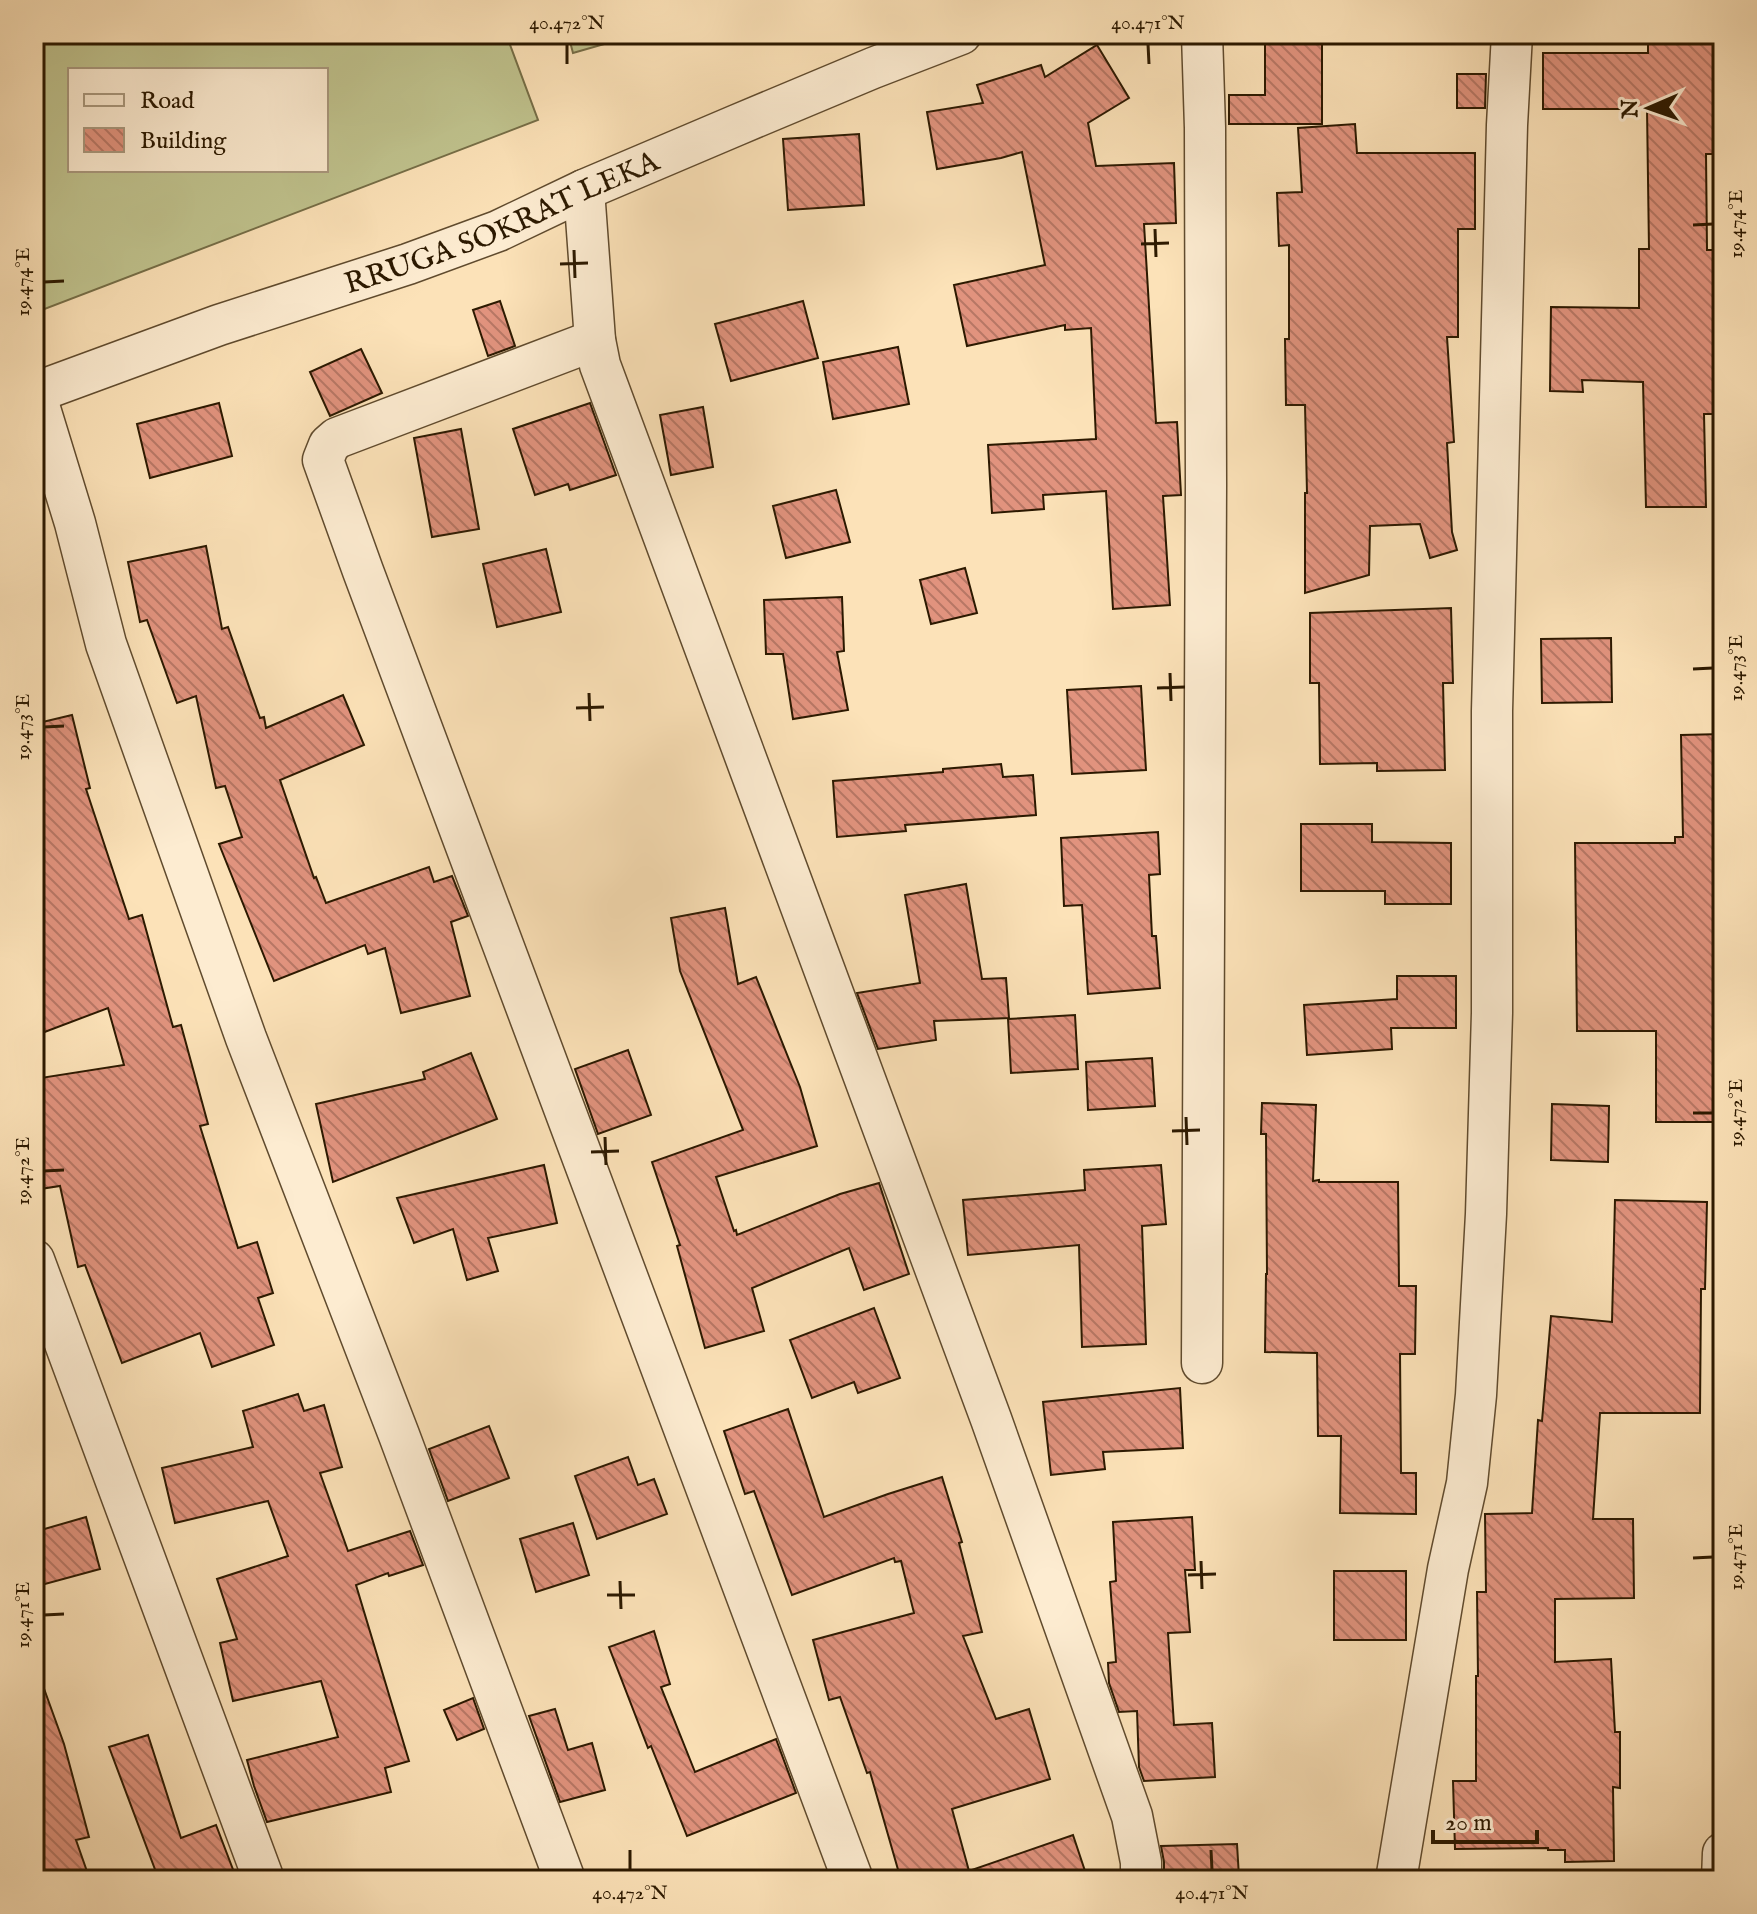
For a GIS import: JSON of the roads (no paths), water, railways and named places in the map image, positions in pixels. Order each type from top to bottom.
[{"type":"street","name":"RRUGA SOKRAT LEKA","points":[[34,392],[219,325],[408,264],[498,231],[584,190],[961,34]]},
{"type":"street","points":[[1202,34],[1206,454],[1202,1363]]},
{"type":"street","points":[[1396,1880],[1448,1569],[1467,1483],[1476,1395],[1486,1214],[1492,1013],[1492,711],[1512,34]]},
{"type":"street","points":[[584,190],[595,340],[600,365],[996,1433],[1132,1816],[1141,1862],[1141,1880]]},
{"type":"street","points":[[595,340],[337,438],[329,445],[323,460],[853,1880]]},
{"type":"street","points":[[34,392],[75,523],[106,644],[246,1038],[399,1435],[565,1880]]},
{"type":"street","points":[[34,1260],[264,1880]]},
{"type":"street","points":[[1722,1880],[1723,1853]]}]
